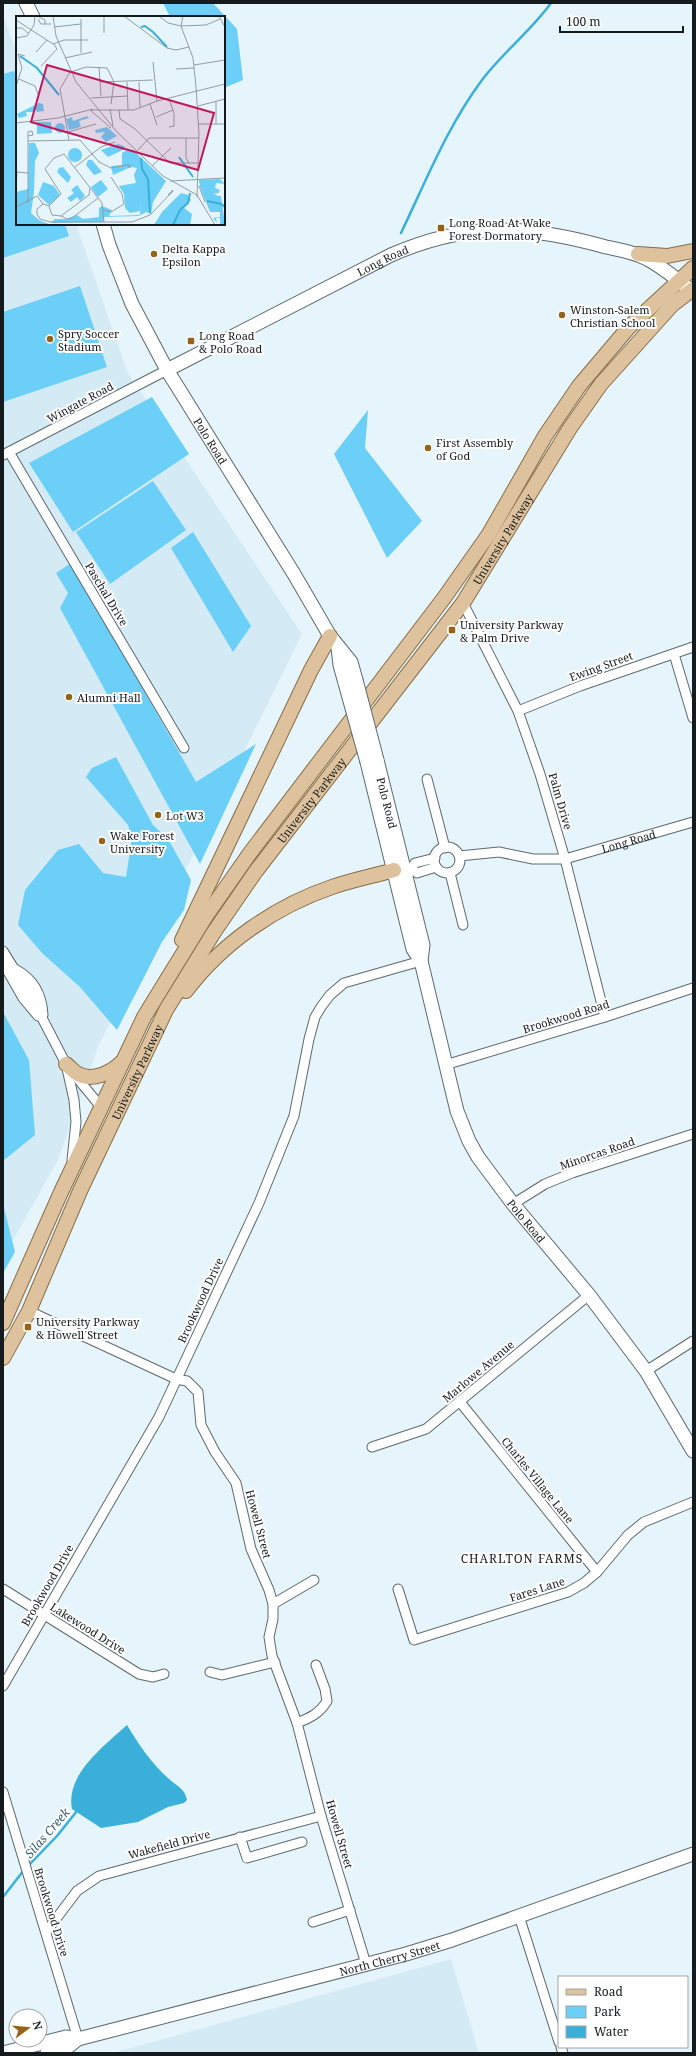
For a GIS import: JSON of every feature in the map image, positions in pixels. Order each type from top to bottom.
[{"type":"main road","points":[[26,3],[32,16]]},
{"type":"main road","name":"Polo Road","points":[[103,225],[109,245],[132,304],[167,370],[291,568],[338,648],[340,665],[351,681],[372,761],[404,870]]},
{"type":"main road","name":"Long Road","points":[[167,370],[391,255],[440,238],[474,230],[517,229],[550,233],[638,254],[669,273],[676,284]]},
{"type":"main road","name":"Long Road","points":[[617,249],[676,284],[692,290]]},
{"type":"main road","points":[[638,254],[667,256],[693,251]]},
{"type":"main road","name":"University Parkway","points":[[3,1323],[70,1173],[124,1060],[154,1000],[206,916],[250,853],[444,598],[490,534],[545,436],[579,386],[624,332],[693,268]]},
{"type":"main road","name":"University Parkway","points":[[3,1358],[29,1311],[95,1160],[166,1010],[214,932],[256,871],[463,603],[570,428],[601,384],[672,305],[692,290]]},
{"type":"main road","points":[[154,1000],[311,670],[330,636]]},
{"type":"main road","name":"Polo Road","points":[[372,761],[402,854],[413,949],[421,961],[457,1111],[469,1141],[478,1157],[514,1204],[589,1296],[646,1371],[693,1451]]},
{"type":"main road","points":[[150,1044],[194,981],[226,949],[246,932],[268,917],[312,895],[333,887],[404,870]]},
{"type":"main road","points":[[66,1064],[78,1074],[85,1076],[96,1076],[116,1068],[124,1060]]},
{"type":"main road","points":[[95,1160],[92,1149],[105,1119],[106,1113],[101,1107]]},
{"type":"main road","name":"North Cherry Street","points":[[3,2053],[66,2037],[78,2039],[452,1940],[693,1854]]},
{"type":"main road","name":"North Cherry Street","points":[[47,2053],[68,2047],[78,2039]]},
{"type":"street","name":"Wingate Road","points":[[6,454],[167,370]]},
{"type":"street","name":"Paschal Drive","points":[[6,454],[184,748]]},
{"type":"street","name":"Palm Drive","points":[[463,603],[518,711],[540,774],[565,859],[605,1017]]},
{"type":"street","name":"Ewing Street","points":[[518,711],[580,686],[693,647]]},
{"type":"street","points":[[674,654],[693,718]]},
{"type":"street","points":[[427,779],[445,848]]},
{"type":"street","name":"Long Road","points":[[459,856],[500,852],[532,859],[565,859],[693,822]]},
{"type":"street","points":[[445,848],[455,850],[459,856],[459,866],[450,873],[440,872],[434,863],[439,849],[445,848]]},
{"type":"street","points":[[404,870],[415,863],[435,858]]},
{"type":"street","points":[[404,870],[417,873],[436,867]]},
{"type":"street","points":[[450,873],[463,925]]},
{"type":"street","points":[[3,951],[15,969],[43,1019],[66,1064],[101,1107]]},
{"type":"street","name":"Brookwood Drive","points":[[3,1686],[159,1417],[259,1203],[294,1116],[309,1039],[315,1017],[320,1007],[330,995],[344,983],[421,961]]},
{"type":"street","points":[[3,964],[27,1004],[43,1019]]},
{"type":"street","name":"Brookwood Road","points":[[445,1065],[605,1017],[693,988]]},
{"type":"street","points":[[66,1064],[74,1100],[76,1122],[70,1173]]},
{"type":"street","name":"Minorcas Road","points":[[514,1204],[545,1184],[572,1173],[693,1134]]},
{"type":"street","name":"Marlowe Avenue","points":[[372,1447],[426,1429],[589,1296]]},
{"type":"street","name":"Howell Street","points":[[29,1311],[176,1379],[187,1381],[198,1392],[202,1425],[215,1452],[236,1483],[251,1549],[269,1590],[273,1604],[273,1619],[269,1637],[270,1648],[297,1723],[321,1816],[366,1964]]},
{"type":"street","points":[[646,1371],[693,1341]]},
{"type":"street","name":"Charles Village Lane","points":[[460,1402],[597,1572]]},
{"type":"street","name":"Fares Lane","points":[[398,1589],[414,1640],[568,1592],[584,1583],[597,1572],[628,1535],[644,1522],[693,1502]]},
{"type":"street","points":[[273,1604],[314,1580]]},
{"type":"street","name":"Lakewood Drive","points":[[3,1589],[139,1674],[153,1677],[164,1674]]},
{"type":"street","points":[[210,1672],[222,1676],[276,1662]]},
{"type":"street","points":[[297,1723],[311,1718],[323,1708],[327,1701],[325,1689],[316,1665]]},
{"type":"street","name":"Brookwood Drive","points":[[3,1792],[78,2039]]},
{"type":"street","name":"Wakefield Drive","points":[[46,1932],[77,1891],[99,1876],[321,1816]]},
{"type":"street","points":[[240,1837],[246,1858],[302,1842]]},
{"type":"street","points":[[313,1922],[350,1910]]},
{"type":"street","points":[[519,1916],[558,2039]]},
{"type":"shaded area","name":"Wake Forest University","points":[[3,16],[16,50],[16,225],[76,225],[127,371],[302,634],[98,1047],[58,1160],[3,1258]]},
{"type":"shaded area","points":[[451,1959],[479,2053],[113,2053]]},
{"type":"green space","points":[[163,3],[213,3],[225,16],[168,16],[169,15]]},
{"type":"green space","points":[[225,16],[237,29],[243,80],[225,88]]},
{"type":"green space","points":[[14,71],[16,77],[16,225],[65,225],[69,236],[3,258],[3,74]]},
{"type":"green space","name":"Spry Soccer Stadium","points":[[80,286],[107,367],[3,402],[3,312]]},
{"type":"green space","points":[[152,397],[189,454],[73,532],[29,463]]},
{"type":"green space","points":[[368,410],[365,448],[422,521],[387,558],[334,454]]},
{"type":"green space","points":[[153,481],[186,530],[110,584],[76,532]]},
{"type":"green space","points":[[193,532],[251,626],[233,652],[171,548]]},
{"type":"green space","points":[[71,563],[196,782],[256,744],[200,864],[60,608],[68,593],[56,573]]},
{"type":"green space","points":[[116,757],[153,825],[168,839],[191,880],[184,910],[162,942],[117,1030],[80,987],[42,953],[18,925],[25,890],[58,850],[79,844],[103,873],[126,877],[132,838],[128,825],[86,777],[92,768]]},
{"type":"green space","points":[[3,1012],[29,1060],[35,1135],[3,1161]]},
{"type":"green space","points":[[3,1204],[15,1252],[3,1273]]},
{"type":"water","points":[[127,1725],[151,1761],[169,1779],[183,1790],[187,1800],[184,1803],[168,1807],[138,1822],[101,1828],[72,1809],[71,1796],[74,1784],[88,1762]]},
{"type":"waterway","points":[[401,233],[448,135],[469,98],[490,70],[535,23],[551,3]]},
{"type":"waterway","name":"Silas Creek","points":[[28,1866],[57,1836],[77,1811]]},
{"type":"waterway","name":"Silas Creek","points":[[3,1897],[24,1870]]},
{"type":"place","name":"Long Road At Wake Forest Dormatory","points":[[441,228]]},
{"type":"place","name":"Delta Kappa Epsilon","points":[[154,254]]},
{"type":"place","name":"Winston-Salem Christian School","points":[[562,315]]},
{"type":"place","name":"Spry Soccer Stadium","points":[[50,339]]},
{"type":"place","name":"Long Road & Polo Road","points":[[191,341]]},
{"type":"place","name":"First Assembly of God","points":[[428,448]]},
{"type":"place","name":"University Parkway & Palm Drive","points":[[452,630]]},
{"type":"place","name":"Alumni Hall","points":[[69,697]]},
{"type":"place","name":"Lot W3","points":[[158,815]]},
{"type":"place","name":"Wake Forest University","points":[[102,841]]},
{"type":"place","name":"University Parkway & Howell Street","points":[[28,1327]]},
{"type":"district","name":"CHARLTON FARMS","points":[[522,1558]]}]
